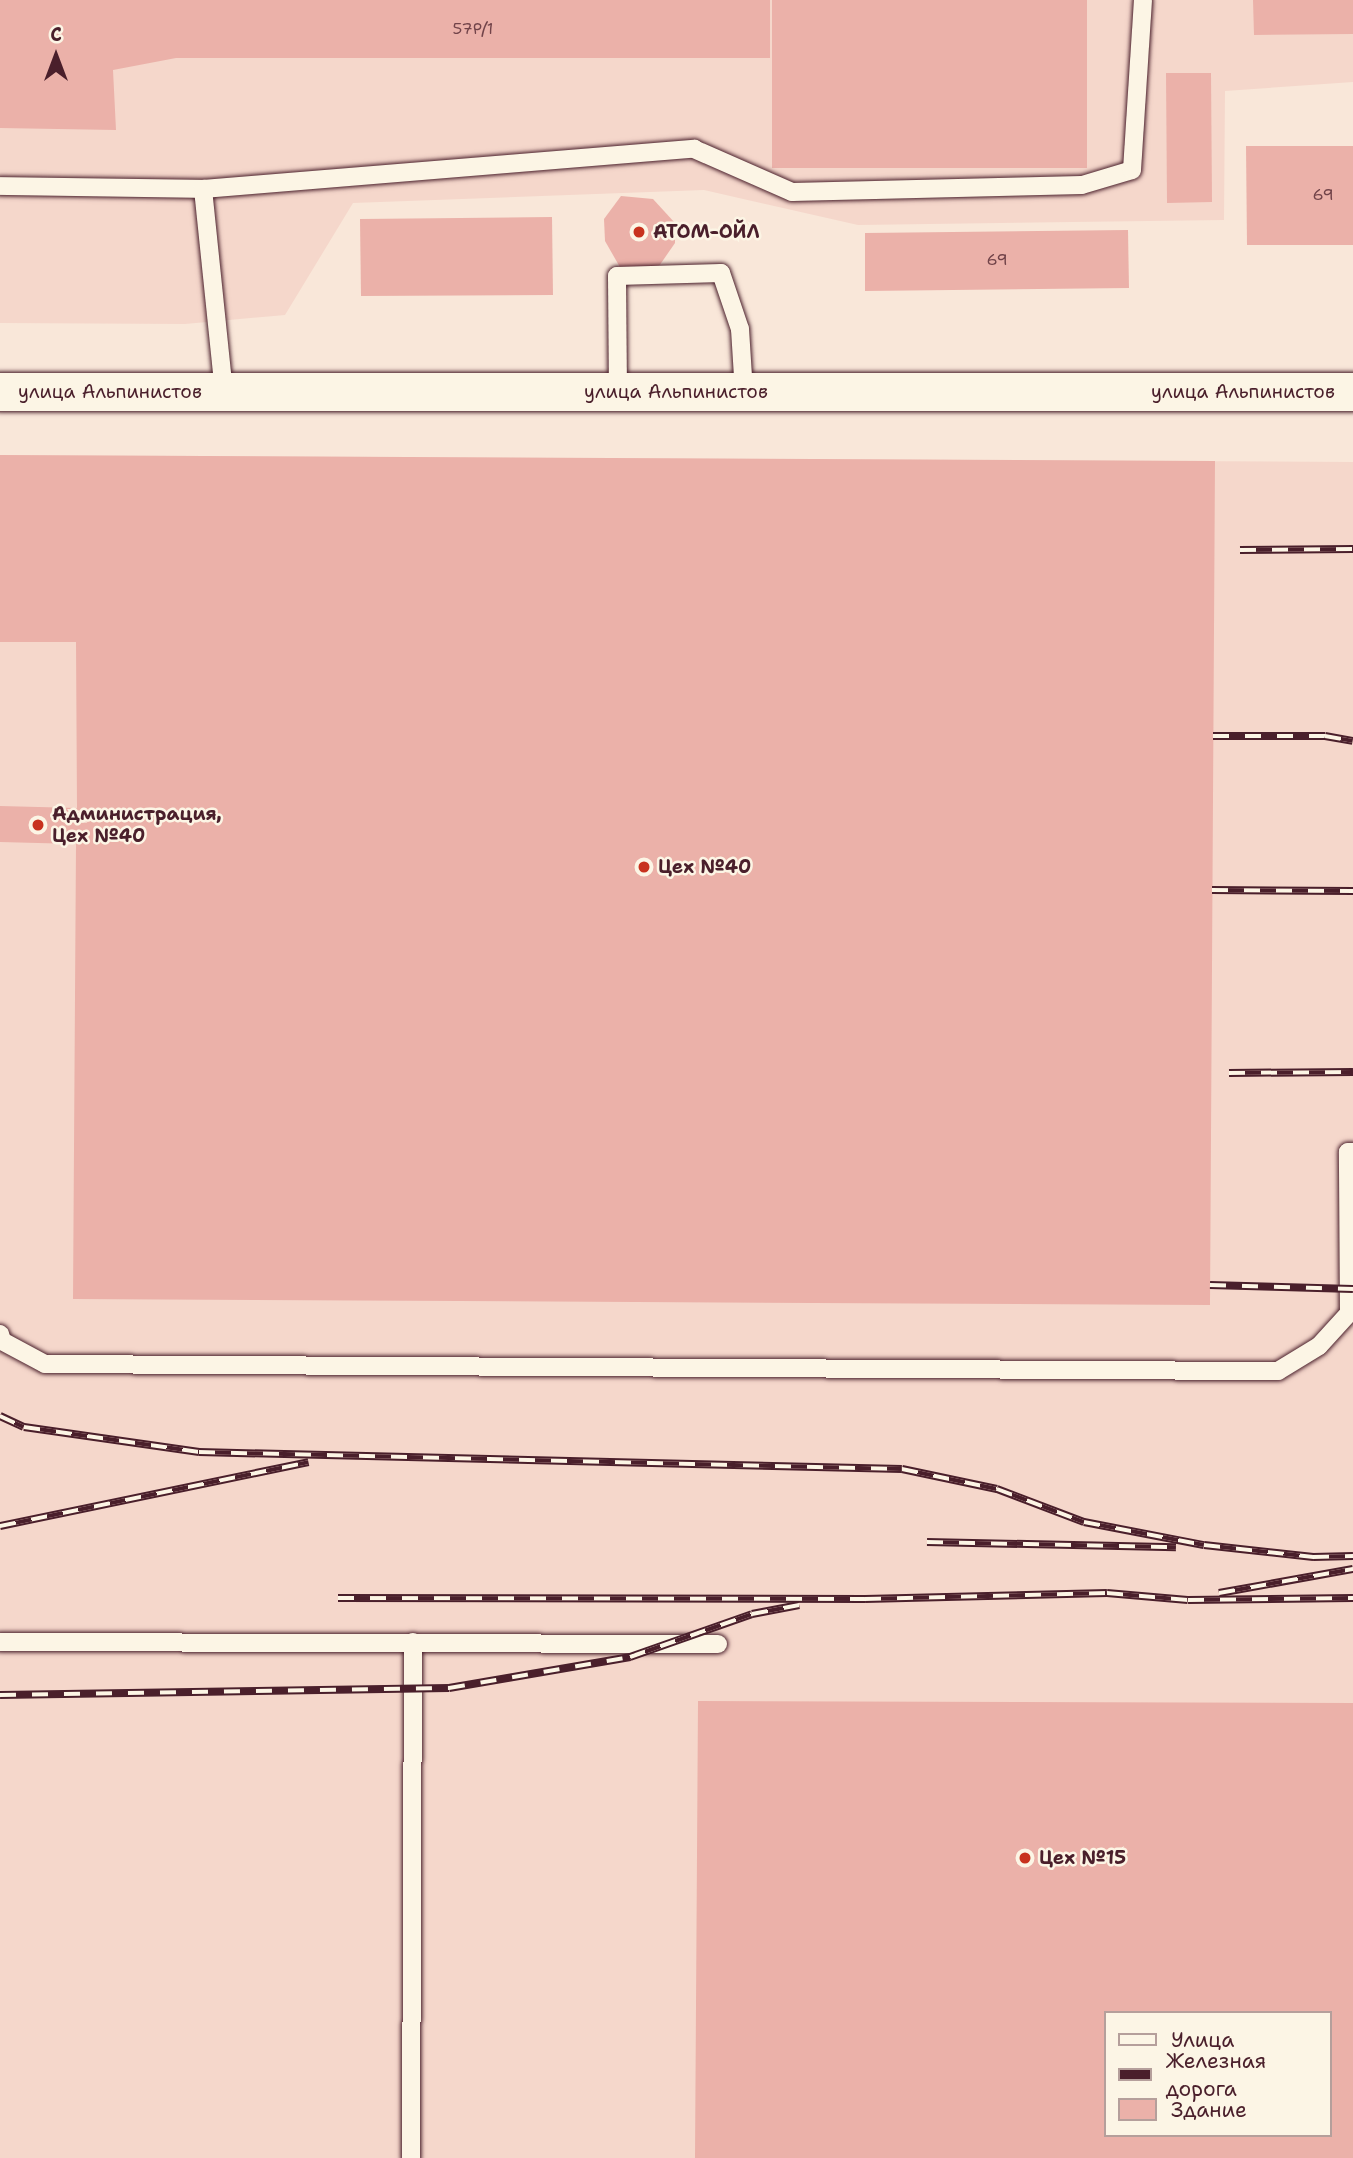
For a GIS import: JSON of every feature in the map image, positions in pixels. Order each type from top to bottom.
[{"type":"main road","name":"улица Альпинистов","points":[[0,392],[1353,392]]},
{"type":"lane","points":[[0,186],[203,189],[694,149],[792,191],[1082,185],[1132,170],[1143,0]]},
{"type":"lane","points":[[203,189],[224,392]]},
{"type":"lane","points":[[618,392],[617,276],[722,273],[740,329],[744,392]]},
{"type":"lane","points":[[0,1334],[2,1340],[45,1364],[1278,1371],[1319,1346],[1349,1313],[1348,1152],[1353,1152]]},
{"type":"lane","points":[[0,1642],[718,1644]]},
{"type":"lane","points":[[411,2158],[413,1642]]},
{"type":"shaded area","points":[[0,0],[1353,0],[1353,82],[1225,91],[1224,220],[858,225],[704,190],[353,203],[285,315],[185,324],[0,323]]},
{"type":"shaded area","points":[[0,455],[1353,462],[1353,2158],[0,2158]]},
{"type":"building","points":[[0,0],[770,0],[770,58],[176,58],[113,70],[116,130],[0,128]]},
{"type":"building","points":[[772,0],[1087,0],[1087,168],[772,168]]},
{"type":"building","points":[[1253,0],[1353,0],[1353,34],[1254,35]]},
{"type":"building","points":[[1166,73],[1211,73],[1212,202],[1167,203]]},
{"type":"building","points":[[1246,146],[1353,146],[1353,245],[1247,245]]},
{"type":"building","points":[[621,196],[653,199],[675,223],[675,243],[657,269],[621,269],[605,241],[604,219]]},
{"type":"building","points":[[552,217],[553,295],[361,296],[360,219]]},
{"type":"building","points":[[1128,230],[1129,288],[865,291],[865,233]]},
{"type":"building","name":"Цех №40","points":[[0,455],[1215,461],[1210,1305],[73,1299],[76,844],[0,842],[0,806],[77,808],[76,642],[0,642]]},
{"type":"building","name":"Цех №15","points":[[698,1701],[1353,1703],[1353,2158],[695,2158]]},
{"type":"railway","points":[[1240,550],[1353,549]]},
{"type":"railway","points":[[1213,736],[1325,736],[1353,741]]},
{"type":"railway","points":[[1212,890],[1353,891]]},
{"type":"railway","points":[[1229,1073],[1353,1072]]},
{"type":"railway","points":[[1210,1285],[1353,1289]]},
{"type":"railway","points":[[0,1416],[24,1427],[199,1452],[902,1469],[997,1489],[1084,1522],[1204,1545],[1313,1557],[1353,1556]]},
{"type":"railway","points":[[0,1526],[308,1462]]},
{"type":"railway","points":[[927,1542],[1176,1547]]},
{"type":"railway","points":[[1219,1593],[1353,1569]]},
{"type":"railway","points":[[338,1598],[865,1599],[1107,1593],[1188,1600],[1353,1598]]},
{"type":"railway","points":[[0,1695],[449,1688],[630,1657],[752,1614],[799,1605]]},
{"type":"place","name":"АТОМ-ОЙЛ","points":[[639,232]]},
{"type":"place","name":"Администрация, Цех №40","points":[[38,825]]},
{"type":"place","name":"Цех №40","points":[[644,867]]},
{"type":"place","name":"Цех №15","points":[[1025,1858]]}]
